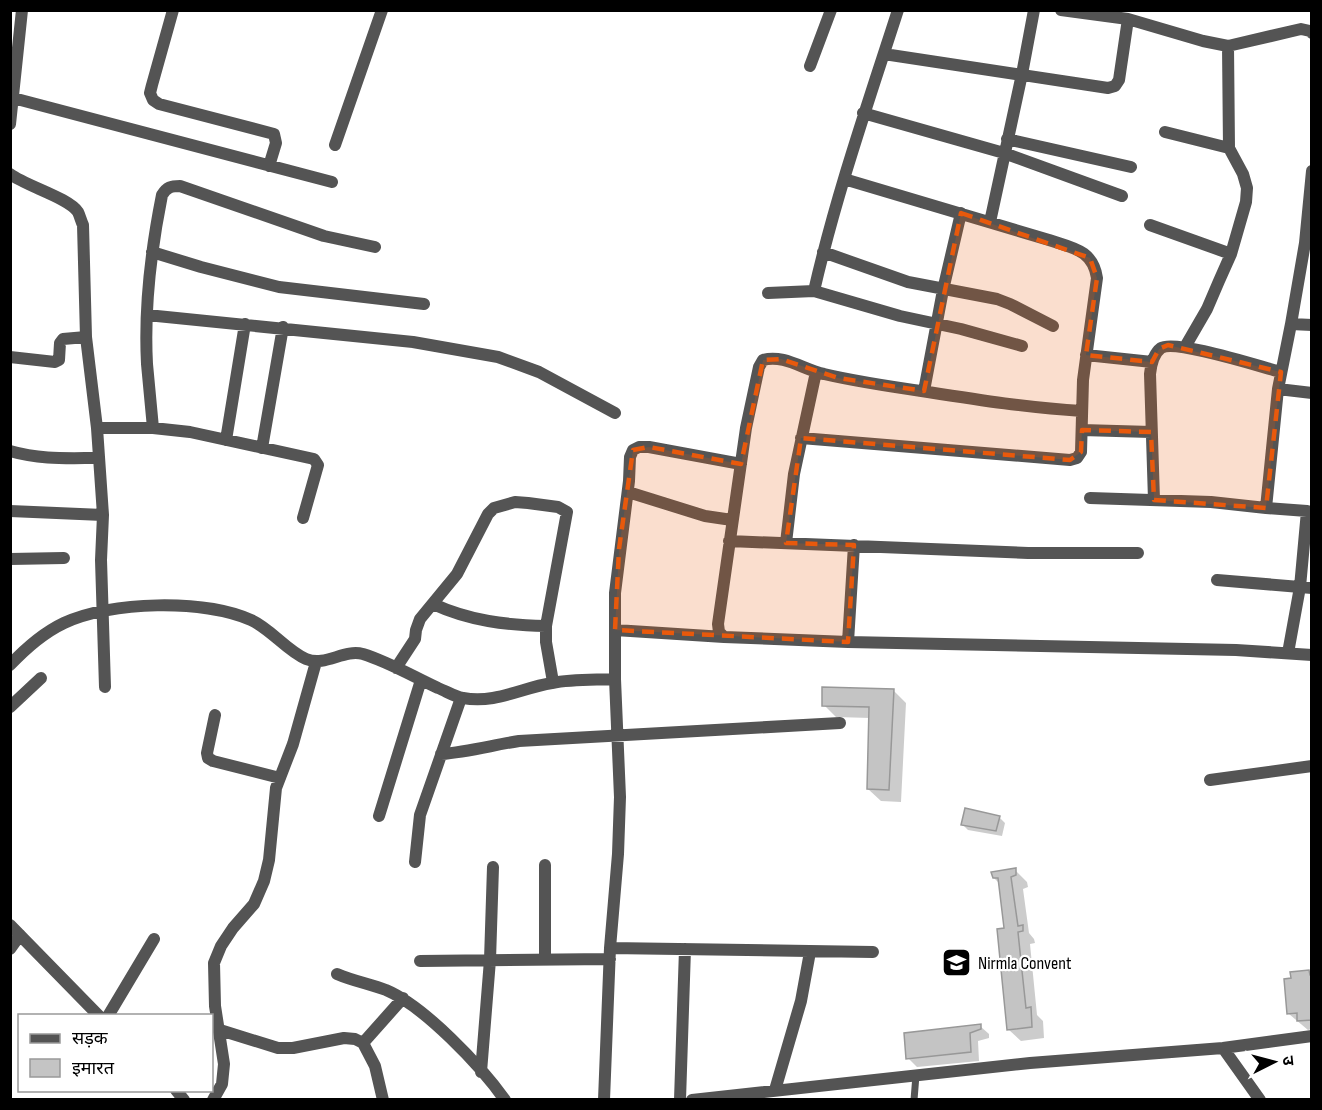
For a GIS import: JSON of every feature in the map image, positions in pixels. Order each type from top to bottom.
[{"type":"street","points":[[10,124],[22,10]]},
{"type":"street","points":[[173,10],[150,93],[153,100],[159,104],[274,134],[276,143],[269,166]]},
{"type":"street","points":[[335,145],[382,10]]},
{"type":"street","points":[[810,66],[831,10]]},
{"type":"street","points":[[814,291],[863,113],[898,10]]},
{"type":"street","points":[[990,222],[1034,10]]},
{"type":"street","points":[[1061,10],[1128,19],[1228,46],[1301,29],[1311,33]]},
{"type":"street","points":[[884,54],[1108,88],[1115,86],[1119,80],[1128,19]]},
{"type":"street","points":[[1185,347],[1207,309],[1231,254],[1246,202],[1247,188],[1243,174],[1229,148],[1228,46]]},
{"type":"street","points":[[13,98],[332,182]]},
{"type":"street","points":[[863,113],[1004,153],[1122,195]]},
{"type":"street","points":[[1165,132],[1229,148]]},
{"type":"street","points":[[1007,139],[1131,167]]},
{"type":"street","points":[[1266,508],[1278,389],[1308,243],[1311,171]]},
{"type":"street","points":[[10,174],[66,202],[77,210],[83,225],[86,337],[97,428],[102,515],[105,687]]},
{"type":"street","points":[[801,438],[1070,460],[1077,458],[1081,452],[1086,355],[1097,278],[1090,258],[1081,251],[844,179]]},
{"type":"street","points":[[153,428],[147,363],[147,315],[152,252],[162,195],[166,189],[180,186],[324,236],[375,247]]},
{"type":"street","points":[[924,392],[943,290],[961,213]]},
{"type":"street","points":[[1150,225],[1231,254]]},
{"type":"street","points":[[152,252],[279,287],[424,304]]},
{"type":"street","points":[[823,252],[881,274],[943,290],[997,299],[1053,326]]},
{"type":"street","points":[[768,293],[814,291],[872,309],[961,329],[1022,346]]},
{"type":"street","points":[[147,315],[413,342],[498,357],[539,372],[615,413]]},
{"type":"street","points":[[226,440],[245,324]]},
{"type":"street","points":[[1291,324],[1311,325]]},
{"type":"street","points":[[262,448],[283,327]]},
{"type":"street","points":[[10,357],[55,362],[59,360],[60,343],[63,339],[86,337]]},
{"type":"street","points":[[1154,501],[1151,432],[1152,362],[1159,349],[1168,345],[1185,347],[1281,372]]},
{"type":"street","points":[[1086,355],[1152,362]]},
{"type":"street","points":[[724,637],[719,632],[718,624],[729,541],[759,367],[763,360],[782,359],[816,372],[885,386],[1026,407],[1082,411]]},
{"type":"street","points":[[786,543],[794,474],[816,372]]},
{"type":"street","points":[[1278,389],[1311,393]]},
{"type":"street","points":[[97,428],[153,428],[190,432],[317,461],[317,470],[303,518]]},
{"type":"street","points":[[1082,430],[1151,432]]},
{"type":"street","points":[[604,1100],[610,954],[618,854],[619,735],[615,679],[615,593],[628,492],[630,457],[633,450],[639,447],[741,464]]},
{"type":"street","points":[[10,451],[31,457],[54,459],[99,458]]},
{"type":"street","points":[[628,492],[705,516],[732,520]]},
{"type":"street","points":[[1090,498],[1210,502],[1309,511],[1306,587],[1288,652]]},
{"type":"street","points":[[396,668],[415,639],[420,619],[457,574],[488,514],[494,508],[514,502],[558,507],[567,512],[546,626],[553,682]]},
{"type":"street","points":[[10,511],[102,515]]},
{"type":"street","points":[[729,541],[854,545],[918,550],[1138,553]]},
{"type":"street","points":[[848,642],[854,545]]},
{"type":"street","points":[[10,559],[64,558]]},
{"type":"street","points":[[1217,580],[1306,587]]},
{"type":"street","points":[[433,604],[473,619],[496,624],[546,626]]},
{"type":"street","points":[[10,665],[39,638],[65,622],[102,610],[134,606],[175,606],[209,609],[253,620],[304,659],[316,662],[329,660],[338,655],[362,654],[461,698],[496,699],[553,682],[615,679]]},
{"type":"street","points":[[615,630],[848,642],[1288,652],[1311,655],[1311,669]]},
{"type":"street","points":[[213,1100],[222,1084],[224,1064],[214,997],[214,963],[221,946],[233,928],[254,904],[264,881],[271,840],[272,816],[280,778],[293,744],[316,662]]},
{"type":"street","points":[[10,707],[41,678]]},
{"type":"street","points":[[379,816],[421,680]]},
{"type":"street","points":[[415,862],[420,815],[461,698]]},
{"type":"street","points":[[215,715],[208,758],[280,778]]},
{"type":"street","points":[[441,754],[466,752],[519,741],[840,723]]},
{"type":"street","points":[[1210,780],[1311,766]]},
{"type":"street","points":[[545,866],[545,960]]},
{"type":"street","points":[[482,1072],[490,960],[493,867]]},
{"type":"street","points":[[10,925],[97,1014]]},
{"type":"street","points":[[10,949],[20,935]]},
{"type":"street","points":[[109,1014],[154,939]]},
{"type":"street","points":[[680,1100],[685,949]]},
{"type":"street","points":[[420,961],[545,960],[685,949],[873,952]]},
{"type":"street","points":[[775,1090],[801,1001],[810,952]]},
{"type":"street","points":[[337,974],[402,998],[443,1031],[505,1100]]},
{"type":"street","points":[[363,1043],[402,998]]},
{"type":"street","points":[[220,1030],[278,1048],[293,1048],[344,1038],[355,1039],[363,1043],[375,1066],[383,1100]]},
{"type":"street","points":[[692,1100],[1030,1063],[1223,1048],[1311,1036]]},
{"type":"street","points":[[1223,1048],[1260,1100]]},
{"type":"lane","points":[[914,1100],[916,1075]]},
{"type":"highlighted area","points":[[961,213],[1090,258],[1097,278],[1086,355],[1152,362],[1159,349],[1168,345],[1281,372],[1266,508],[1154,500],[1151,432],[1082,430],[1081,452],[1070,460],[801,438],[786,543],[854,545],[848,642],[615,630],[619,549],[633,450],[649,447],[741,464],[763,360],[781,359],[838,378],[924,391]]},
{"type":"building","points":[[822,687],[894,689],[889,790],[867,789],[869,707],[822,706]]},
{"type":"building","points":[[965,808],[1000,816],[996,831],[961,825]]},
{"type":"building","points":[[1016,868],[1016,875],[1011,877],[1018,926],[1023,925],[1023,931],[1018,932],[1026,1008],[1031,1007],[1032,1027],[1007,1030],[997,929],[1004,928],[998,878],[993,878],[991,872]]},
{"type":"building","points":[[1309,970],[1312,975],[1312,1020],[1297,1021],[1297,1013],[1287,1014],[1284,979],[1291,978],[1290,972]]},
{"type":"building","points":[[981,1024],[981,1029],[970,1033],[971,1052],[906,1059],[904,1033]]},
{"type":"place","name":"Nirmla Convent","points":[[957,963]]}]
